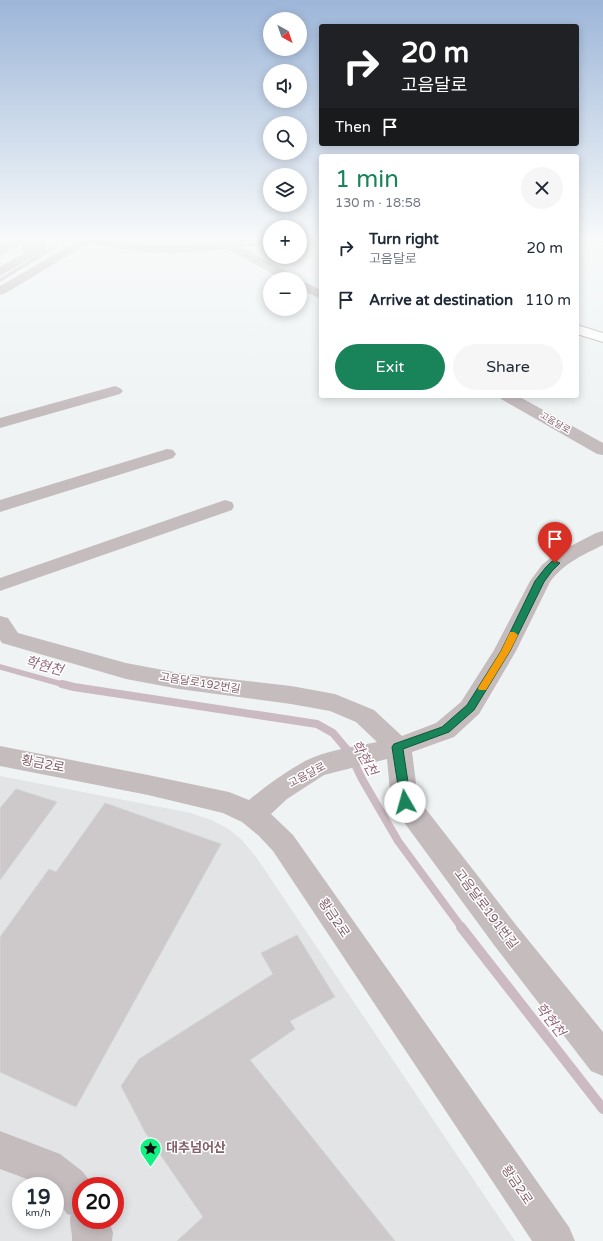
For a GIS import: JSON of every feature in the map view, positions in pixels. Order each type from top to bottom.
[{"type":"highway","points":[[579,319],[603,328]]},
{"type":"highway","points":[[579,330],[603,338]]},
{"type":"street","points":[[0,423],[115,391]]},
{"type":"street","name":"고음달로","points":[[511,398],[603,450]]},
{"type":"street","points":[[0,506],[167,454]]},
{"type":"street","points":[[0,585],[225,506]]},
{"type":"street","name":"고음달로","points":[[252,814],[277,792],[315,768],[332,762],[388,749],[445,730],[470,708],[505,651],[540,581],[549,569],[562,558],[603,537]]},
{"type":"street","name":"고음달로192번길","points":[[3,633],[126,670],[179,681],[291,695],[335,703],[365,716],[388,749]]},
{"type":"street","name":"고음달로191번길","points":[[388,749],[405,802],[505,935],[603,1060]]},
{"type":"street","name":"황금2로","points":[[0,756],[202,796],[229,803],[252,814],[269,828],[283,843],[555,1241]]},
{"type":"street","points":[[0,1150],[47,1167],[72,1188]]},
{"type":"street","points":[[92,1229],[92,1241]]},
{"type":"shaded area","points":[[0,776],[191,813],[211,820],[227,828],[241,839],[256,857],[515,1241],[0,1241]]},
{"type":"building","points":[[16,789],[57,802],[0,880],[0,808]]},
{"type":"building","points":[[105,803],[221,844],[76,1107],[0,1072],[0,937],[49,869],[56,872]]},
{"type":"building","points":[[297,935],[335,997],[290,1021],[295,1029],[250,1060],[395,1241],[177,1241],[203,1217],[145,1132],[121,1086],[139,1059],[273,974],[261,953]]},
{"type":"waterway","name":"학현천","points":[[0,667],[65,685]]},
{"type":"waterway","name":"학현천","points":[[62,684],[317,724],[333,733],[349,752],[362,779],[398,841],[462,928]]},
{"type":"waterway","name":"학현천","points":[[461,927],[603,1109]]},
{"type":"slow traffic","points":[[483,688],[514,635]]},
{"type":"place","name":"대추넘어산","points":[[151,1168]]},
{"type":"route","points":[[405,802],[398,747],[445,730],[470,708],[505,651],[540,581],[555,563]]}]
